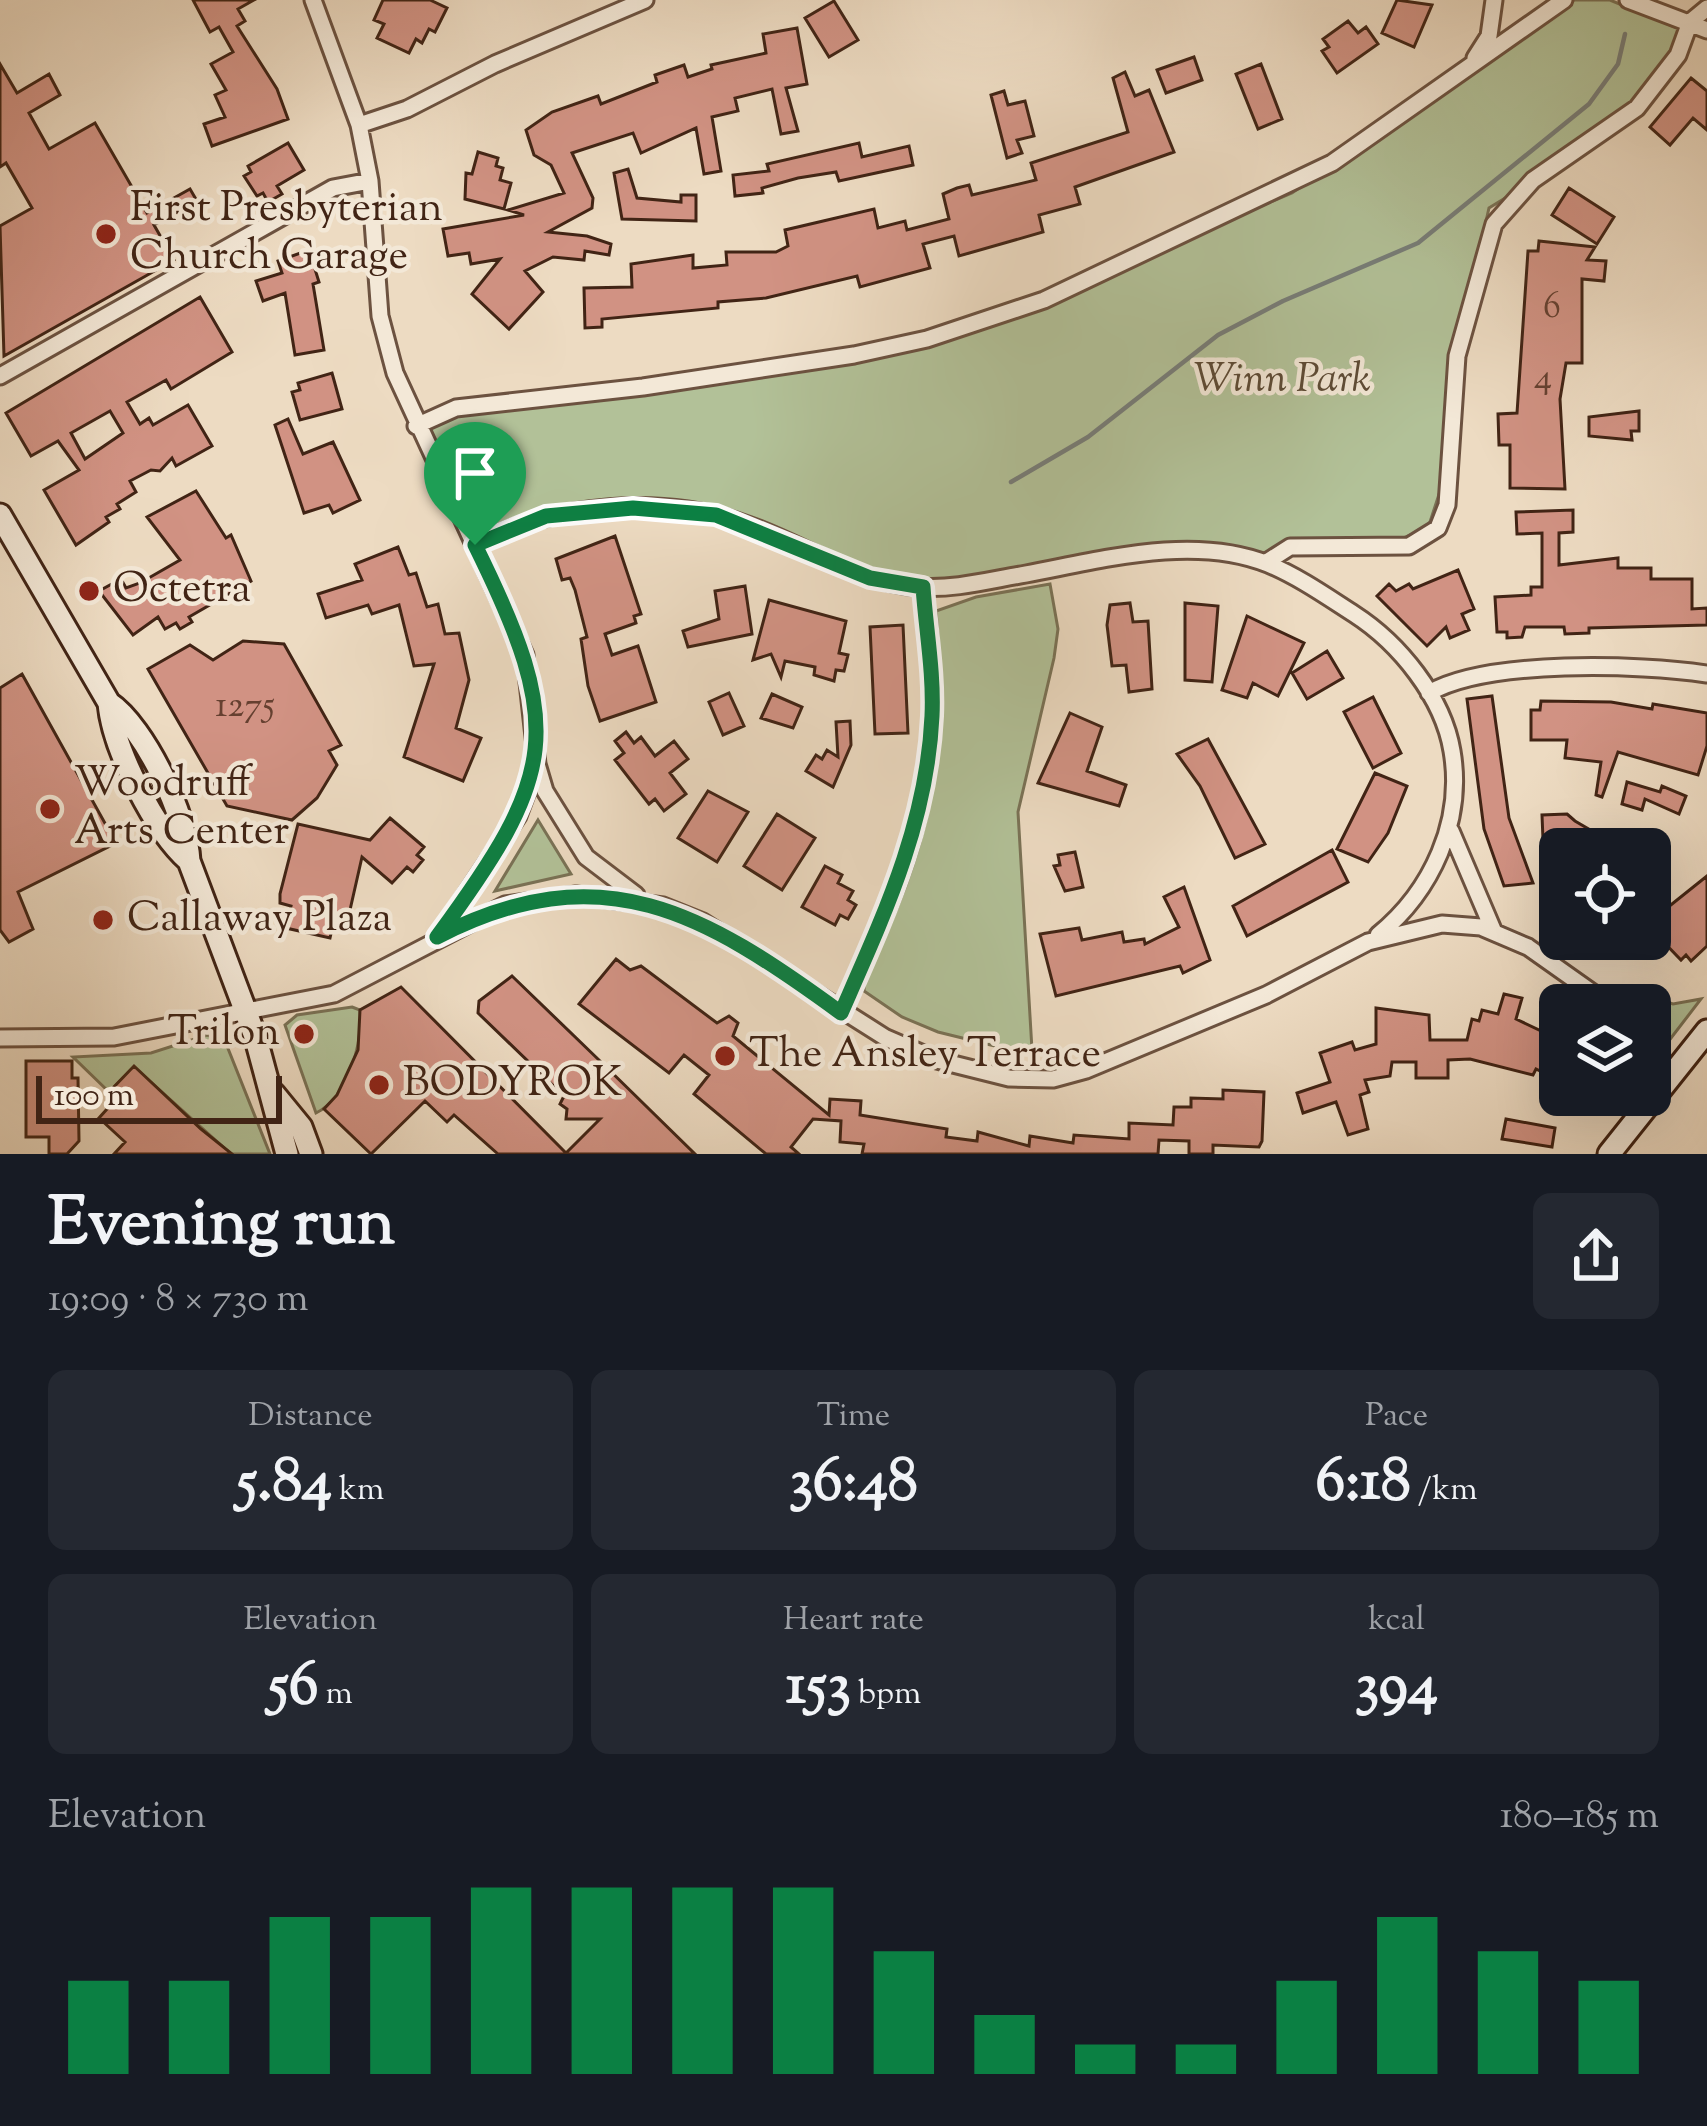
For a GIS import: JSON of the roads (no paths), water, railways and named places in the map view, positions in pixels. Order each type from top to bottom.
[{"type":"main road","points":[[0,515],[109,703],[111,727],[168,842],[189,861],[274,1094],[287,1154]]},
{"type":"main road","points":[[1671,1074],[1707,1031]]},
{"type":"main road","points":[[274,1094],[301,1126],[311,1154]]},
{"type":"main road","points":[[1609,1154],[1638,1116]]},
{"type":"street","points":[[313,0],[359,124],[370,181],[380,316],[416,426],[525,656],[537,764],[554,810],[586,857],[618,885],[734,937],[841,1013],[954,1065],[1009,1078],[1053,1079],[1260,998],[1368,942],[1442,923],[1494,932],[1563,968],[1583,984]]},
{"type":"street","points":[[359,124],[407,109],[495,64],[645,0]]},
{"type":"street","points":[[1461,74],[1489,36],[1494,0]]},
{"type":"street","points":[[416,426],[456,408],[643,387],[854,355],[994,318],[1096,278],[1332,163],[1564,0]]},
{"type":"street","points":[[1628,0],[1707,30]]},
{"type":"street","points":[[1265,563],[1290,547],[1409,546],[1438,528],[1447,505],[1457,356],[1494,224],[1533,181],[1606,135],[1637,108],[1678,56],[1690,22],[1707,8]]},
{"type":"street","points":[[0,376],[333,188],[370,181]]},
{"type":"street","points":[[475,545],[546,516],[677,508],[749,525],[870,578],[923,587],[1157,553],[1218,552],[1265,563],[1371,626],[1429,693],[1452,749],[1451,831],[1494,932]]},
{"type":"street","points":[[841,1013],[900,877],[920,812],[932,691],[923,587]]},
{"type":"street","points":[[1429,693],[1450,683],[1582,667],[1707,674]]},
{"type":"street","points":[[437,937],[518,816],[537,764]]},
{"type":"street","points":[[1368,942],[1402,913],[1451,831]]},
{"type":"street","points":[[0,1038],[114,1037],[355,987],[437,937],[505,905],[555,896],[601,895],[663,906]]},
{"type":"waterway","points":[[1011,482],[1088,437],[1218,335],[1283,301],[1418,243],[1589,104],[1618,64],[1625,34]]},
{"type":"place","name":"First Presbyterian Church Garage","points":[[106,234]]},
{"type":"place","name":"Octetra","points":[[89,591]]},
{"type":"place","name":"Woodruff Arts Center","points":[[50,809]]},
{"type":"place","name":"Callaway Plaza","points":[[103,920]]},
{"type":"place","name":"Trilon","points":[[304,1034]]},
{"type":"place","name":"The Ansley Terrace","points":[[725,1056]]},
{"type":"place","name":"BODYROK","points":[[379,1085]]},
{"type":"park label","name":"Winn Park","points":[[1282,381]]}]
